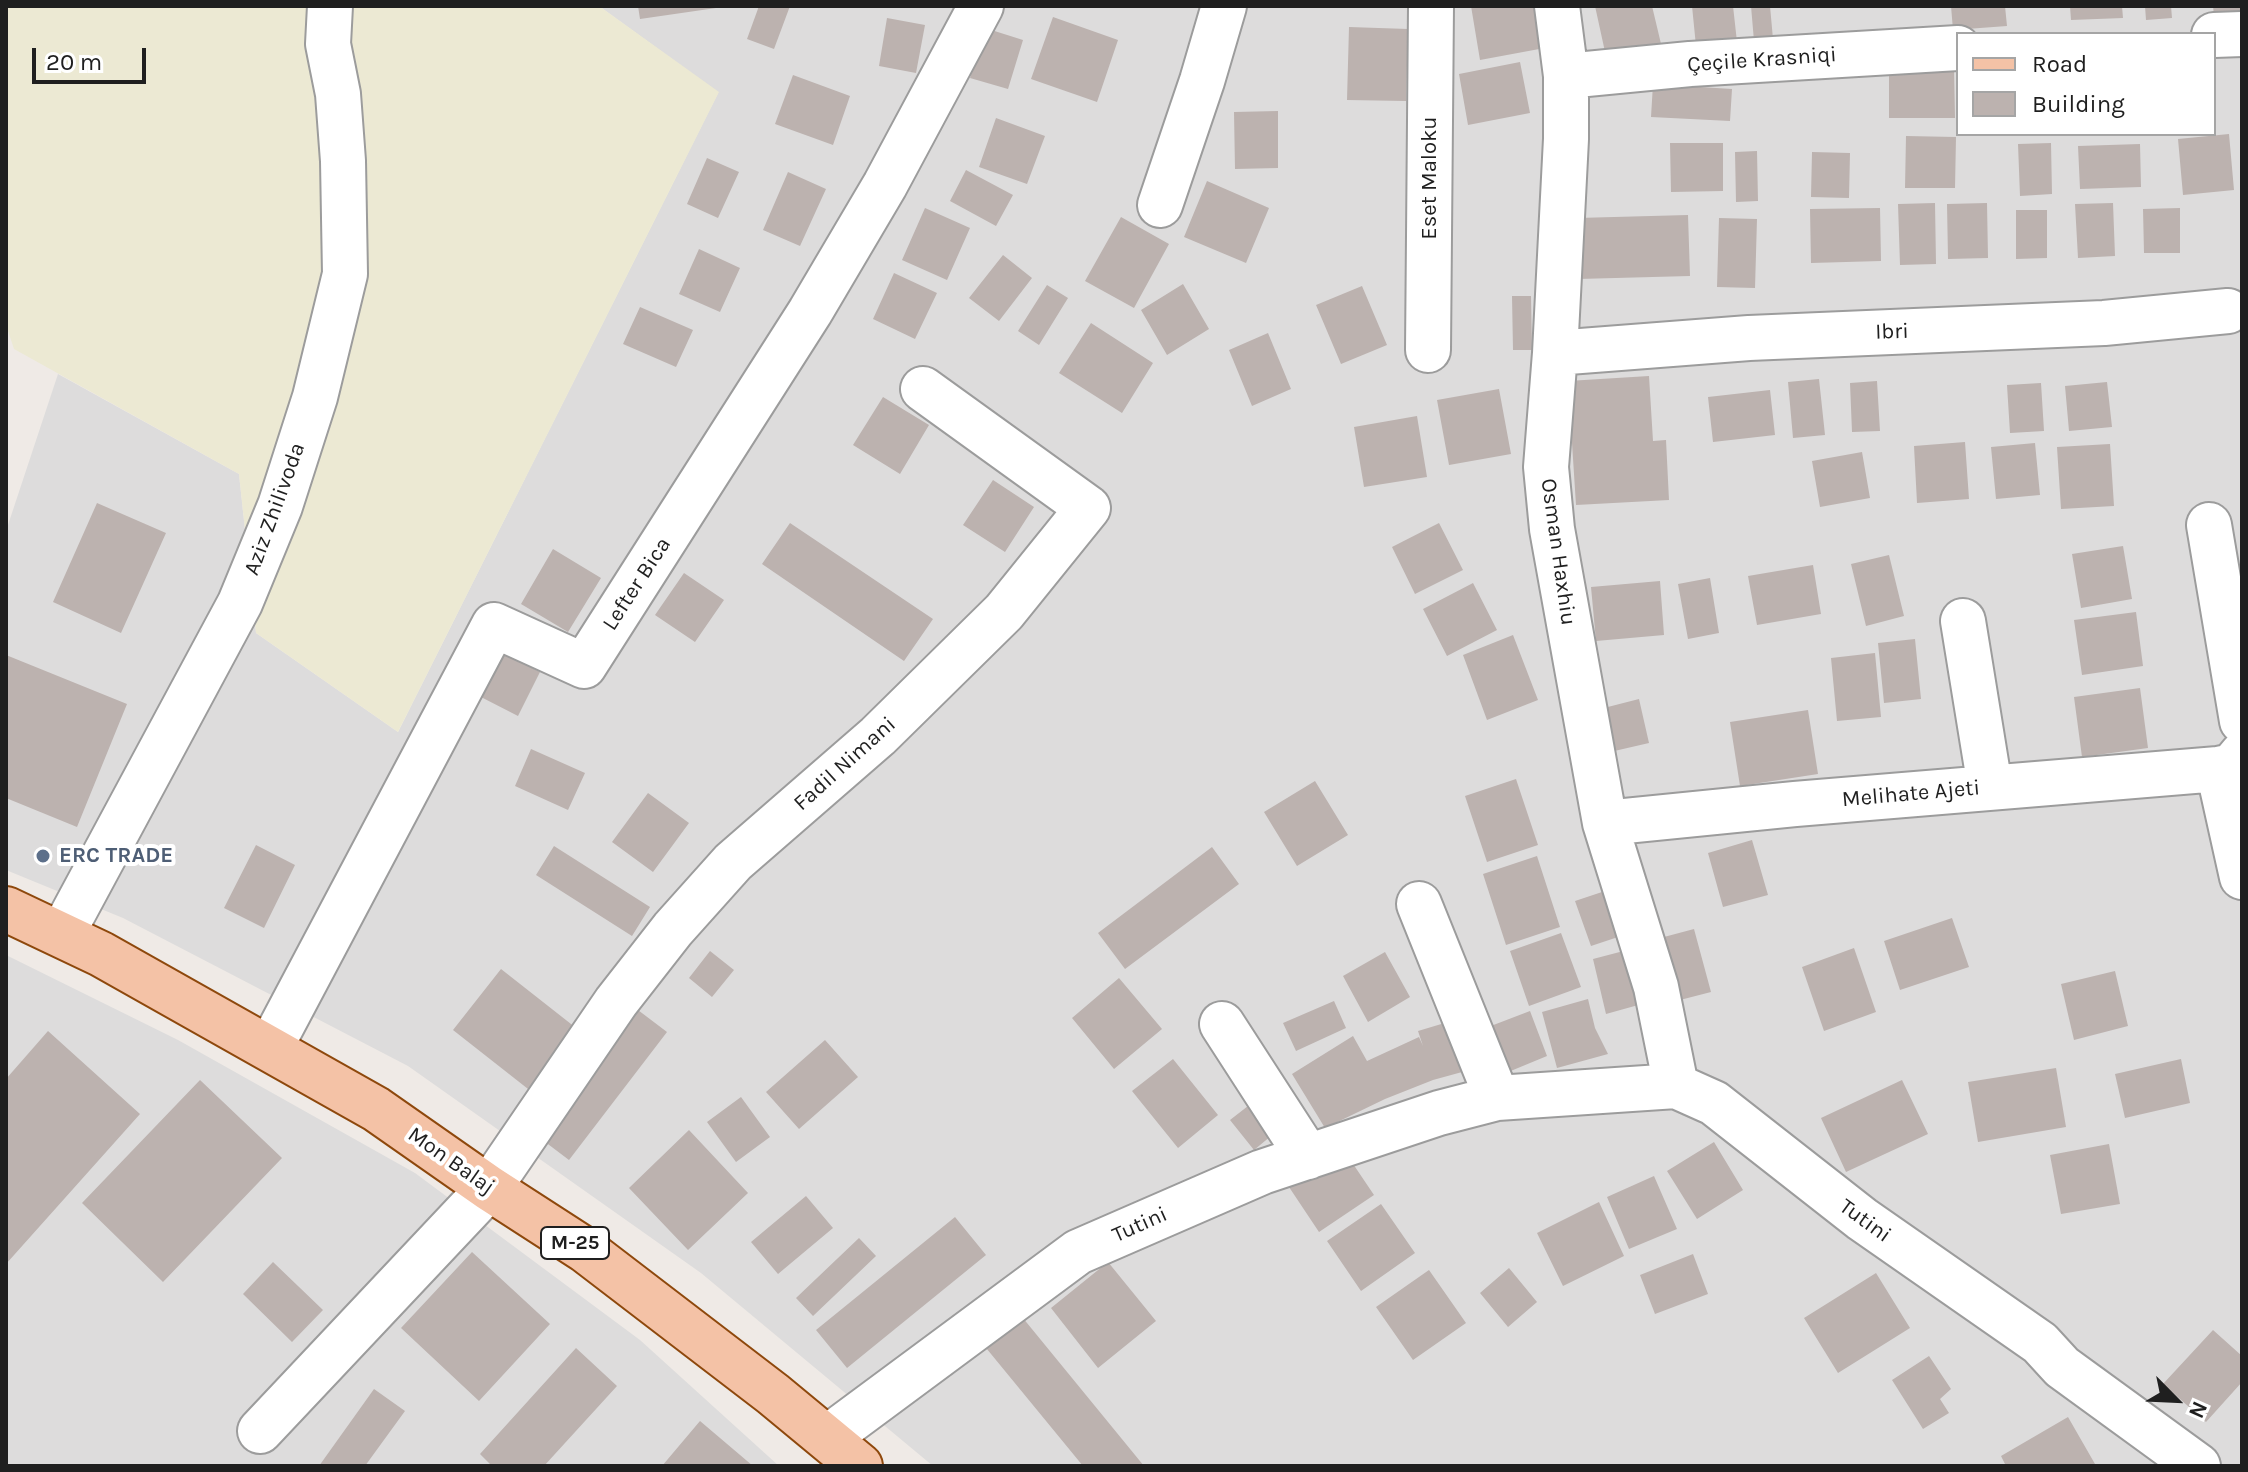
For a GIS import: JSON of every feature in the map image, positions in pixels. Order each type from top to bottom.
[{"type":"main road","name":"Mon Balaj","points":[[6,909],[62,934],[376,1109],[585,1250],[860,1466]]},
{"type":"street","name":"Aziz Zhilivoda","points":[[62,934],[240,603],[280,506],[315,397],[345,274],[343,161],[329,25],[306,6]]},
{"type":"street","name":"Lefter Bica","points":[[270,1048],[494,625],[584,666],[810,312],[885,185],[981,6]]},
{"type":"street","points":[[1160,205],[1224,6]]},
{"type":"street","name":"Eset Maloku","points":[[1428,350],[1431,6]]},
{"type":"street","name":"Osman Haxhiu","points":[[1557,6],[1566,76],[1564,206],[1546,467],[1552,529],[1605,823],[1656,987],[1676,1086]]},
{"type":"street","points":[[2216,35],[2242,34]]},
{"type":"street","name":"Çeçile Krasniqi","points":[[1566,76],[1690,64],[1956,48]]},
{"type":"street","name":"Ibri","points":[[1555,353],[1749,338],[2104,323],[2228,311]]},
{"type":"street","name":"Fadil Nimani","points":[[489,1188],[616,1002],[673,929],[733,862],[878,736],[1004,612],[1088,508],[923,389]]},
{"type":"street","points":[[2209,525],[2242,721]]},
{"type":"street","points":[[1963,621],[1990,787]]},
{"type":"street","name":"Melihate Ajeti","points":[[1605,823],[2230,762],[2242,877]]},
{"type":"street","points":[[1419,904],[1497,1098]]},
{"type":"street","points":[[1222,1024],[1308,1157]]},
{"type":"street","name":"Tutini","points":[[827,1438],[1078,1252],[1262,1172],[1439,1113],[1497,1098],[1676,1086],[1714,1103],[1862,1219],[2040,1343],[2062,1367],[2198,1466]]},
{"type":"street","points":[[260,1431],[489,1188]]},
{"type":"shaded area","points":[[6,6],[599,6],[719,92],[398,732],[256,633],[239,474],[14,349],[6,325]]},
{"type":"shaded area","points":[[599,6],[2242,6],[2242,1466],[933,1466],[701,1273],[408,1066],[123,918],[6,870],[6,531],[58,374],[239,474],[256,633],[398,732],[718,93]]},
{"type":"shaded area","points":[[6,955],[178,1040],[415,1173],[640,1340],[779,1466],[6,1466]]},
{"type":"building","points":[[638,6],[716,6],[716,8],[640,19]]},
{"type":"building","points":[[759,6],[790,6],[774,49],[747,39]]},
{"type":"building","points":[[1471,6],[1543,6],[1550,47],[1480,60]]},
{"type":"building","points":[[1595,6],[1652,6],[1662,48],[1607,61]]},
{"type":"building","points":[[1692,6],[1733,6],[1737,42],[1696,46]]},
{"type":"building","points":[[1751,6],[1770,6],[1773,39],[1754,41]]},
{"type":"building","points":[[1951,6],[2005,6],[2007,26],[1953,30]]},
{"type":"building","points":[[2070,6],[2122,6],[2123,18],[2071,20]]},
{"type":"building","points":[[2145,6],[2171,6],[2172,18],[2146,20]]},
{"type":"building","points":[[2213,6],[2242,6],[2242,13],[2214,16]]},
{"type":"building","points":[[1053,17],[1118,40],[1097,102],[1031,79]]},
{"type":"building","points":[[887,18],[925,25],[916,73],[879,66]]},
{"type":"building","points":[[1349,27],[1408,29],[1406,101],[1347,100]]},
{"type":"building","points":[[985,28],[1023,40],[1008,89],[970,78]]},
{"type":"building","points":[[1520,62],[1530,113],[1468,125],[1459,74]]},
{"type":"building","points":[[1889,68],[1954,68],[1955,118],[1889,118]]},
{"type":"building","points":[[793,75],[850,96],[833,145],[775,124]]},
{"type":"building","points":[[1653,84],[1732,89],[1730,121],[1651,117]]},
{"type":"building","points":[[1278,111],[1278,168],[1235,169],[1234,112]]},
{"type":"building","points":[[996,118],[1045,136],[1027,184],[979,167]]},
{"type":"building","points":[[2229,134],[2234,190],[2183,195],[2178,139]]},
{"type":"building","points":[[1906,136],[1956,137],[1955,188],[1905,188]]},
{"type":"building","points":[[1670,143],[1723,143],[1723,191],[1671,192]]},
{"type":"building","points":[[2051,143],[2052,194],[2020,196],[2018,144]]},
{"type":"building","points":[[2140,144],[2141,187],[2080,189],[2078,146]]},
{"type":"building","points":[[1757,151],[1758,201],[1736,202],[1735,152]]},
{"type":"building","points":[[1812,152],[1850,153],[1849,198],[1811,197]]},
{"type":"building","points":[[707,158],[739,172],[718,218],[687,204]]},
{"type":"building","points":[[966,170],[1013,195],[996,226],[950,201]]},
{"type":"building","points":[[788,172],[826,189],[800,246],[763,230]]},
{"type":"building","points":[[1207,181],[1269,208],[1246,263],[1184,237]]},
{"type":"building","points":[[1935,203],[1936,264],[1900,265],[1898,204]]},
{"type":"building","points":[[1987,203],[1988,258],[1948,259],[1947,204]]},
{"type":"building","points":[[2113,203],[2115,256],[2078,258],[2075,204]]},
{"type":"building","points":[[925,208],[970,228],[947,280],[902,260]]},
{"type":"building","points":[[1880,208],[1881,261],[1811,263],[1810,209]]},
{"type":"building","points":[[2180,208],[2180,253],[2144,253],[2143,209]]},
{"type":"building","points":[[2016,210],[2047,210],[2047,258],[2016,259]]},
{"type":"building","points":[[1688,215],[1690,276],[1578,279],[1577,218]]},
{"type":"building","points":[[1121,217],[1169,244],[1134,308],[1085,281]]},
{"type":"building","points":[[1719,218],[1757,219],[1755,288],[1717,287]]},
{"type":"building","points":[[699,249],[740,268],[720,312],[679,294]]},
{"type":"building","points":[[1003,255],[1032,278],[999,321],[969,298]]},
{"type":"building","points":[[894,273],[937,293],[915,339],[873,319]]},
{"type":"building","points":[[1183,284],[1209,329],[1167,355],[1141,310]]},
{"type":"building","points":[[1047,285],[1068,298],[1039,345],[1018,331]]},
{"type":"building","points":[[1362,286],[1387,345],[1341,364],[1316,305]]},
{"type":"building","points":[[1512,296],[1531,296],[1532,350],[1513,350]]},
{"type":"building","points":[[640,307],[693,330],[676,367],[623,344]]},
{"type":"building","points":[[1091,323],[1153,363],[1122,413],[1059,373]]},
{"type":"building","points":[[1268,333],[1291,389],[1252,406],[1229,350]]},
{"type":"building","points":[[1649,376],[1653,441],[1666,440],[1669,500],[1576,505],[1568,381]]},
{"type":"building","points":[[1819,379],[1825,435],[1793,438],[1788,382]]},
{"type":"building","points":[[1877,381],[1880,431],[1852,432],[1850,383]]},
{"type":"building","points":[[2107,382],[2112,427],[2069,431],[2065,386]]},
{"type":"building","points":[[2041,383],[2044,431],[2010,433],[2007,385]]},
{"type":"building","points":[[1499,389],[1511,454],[1449,465],[1437,400]]},
{"type":"building","points":[[1770,390],[1775,435],[1713,442],[1708,397]]},
{"type":"building","points":[[883,397],[929,425],[900,474],[853,445]]},
{"type":"building","points":[[1417,416],[1427,477],[1364,487],[1354,427]]},
{"type":"building","points":[[1965,442],[1969,499],[1917,503],[1914,446]]},
{"type":"building","points":[[2035,443],[2040,495],[1996,499],[1991,447]]},
{"type":"building","points":[[2110,444],[2114,506],[2061,509],[2057,447]]},
{"type":"building","points":[[1862,452],[1870,498],[1820,507],[1812,461]]},
{"type":"building","points":[[993,480],[1034,507],[1005,552],[963,525]]},
{"type":"building","points":[[97,503],[166,533],[121,633],[53,602]]},
{"type":"building","points":[[790,523],[933,619],[904,661],[762,564]]},
{"type":"building","points":[[1439,523],[1463,570],[1415,594],[1392,547]]},
{"type":"building","points":[[2123,546],[2132,599],[2081,608],[2072,554]]},
{"type":"building","points":[[553,549],[601,578],[568,632],[521,604]]},
{"type":"building","points":[[1889,555],[1904,616],[1866,626],[1851,564]]},
{"type":"building","points":[[1813,565],[1821,614],[1757,625],[1748,576]]},
{"type":"building","points":[[684,573],[724,600],[695,642],[655,615]]},
{"type":"building","points":[[1710,578],[1719,633],[1688,639],[1678,584]]},
{"type":"building","points":[[1660,581],[1664,635],[1596,641],[1591,587]]},
{"type":"building","points":[[1473,583],[1497,630],[1447,656],[1423,609]]},
{"type":"building","points":[[2136,612],[2143,666],[2082,675],[2074,620]]},
{"type":"building","points":[[1513,635],[1538,700],[1487,720],[1463,655]]},
{"type":"building","points":[[1915,639],[1921,699],[1884,703],[1878,643]]},
{"type":"building","points":[[501,652],[540,672],[518,716],[479,696]]},
{"type":"building","points":[[1875,653],[1881,717],[1837,721],[1831,658]]},
{"type":"building","points":[[6,655],[127,704],[77,827],[6,798]]},
{"type":"building","points":[[2140,688],[2148,748],[2082,757],[2074,697]]},
{"type":"building","points":[[1639,699],[1649,743],[1610,752],[1600,709]]},
{"type":"building","points":[[1808,710],[1818,774],[1740,786],[1730,722]]},
{"type":"building","points":[[531,749],[585,773],[568,810],[515,786]]},
{"type":"building","points":[[1516,779],[1538,845],[1487,862],[1465,796]]},
{"type":"building","points":[[1315,781],[1348,835],[1297,866],[1264,812]]},
{"type":"building","points":[[648,793],[689,823],[653,872],[612,842]]},
{"type":"building","points":[[1752,840],[1768,895],[1723,907],[1708,853]]},
{"type":"building","points":[[256,845],[295,865],[264,928],[224,908]]},
{"type":"building","points":[[554,846],[650,907],[632,936],[536,875]]},
{"type":"building","points":[[1212,847],[1239,884],[1125,969],[1098,933]]},
{"type":"building","points":[[1537,856],[1560,927],[1506,945],[1483,874]]},
{"type":"building","points":[[1614,888],[1630,933],[1591,946],[1575,901]]},
{"type":"building","points":[[1952,918],[1969,967],[1900,990],[1884,941]]},
{"type":"building","points":[[1694,929],[1711,992],[1680,1000],[1664,937]]},
{"type":"building","points":[[1561,933],[1581,987],[1529,1006],[1510,951]]},
{"type":"building","points":[[1635,948],[1649,1002],[1606,1014],[1593,959]]},
{"type":"building","points":[[1854,948],[1876,1012],[1824,1031],[1802,967]]},
{"type":"building","points":[[710,951],[734,970],[712,997],[689,978]]},
{"type":"building","points":[[1385,952],[1410,997],[1368,1022],[1343,976]]},
{"type":"building","points":[[501,969],[585,1035],[537,1096],[453,1030]]},
{"type":"building","points":[[2115,971],[2128,1026],[2074,1040],[2061,984]]},
{"type":"building","points":[[1119,978],[1162,1029],[1114,1069],[1072,1018]]},
{"type":"building","points":[[1588,999],[1595,1028],[1608,1054],[1557,1068],[1542,1012]]},
{"type":"building","points":[[1334,1001],[1346,1028],[1296,1051],[1283,1023]]},
{"type":"building","points":[[630,1004],[667,1032],[569,1160],[532,1132]]},
{"type":"building","points":[[1530,1011],[1547,1056],[1501,1075],[1483,1029]]},
{"type":"building","points":[[1458,1019],[1473,1069],[1433,1080],[1385,1099],[1325,1128],[1292,1074],[1353,1036],[1367,1061],[1419,1037],[1423,1046],[1418,1031]]},
{"type":"building","points":[[48,1031],[140,1114],[6,1264],[6,1079]]},
{"type":"building","points":[[825,1040],[858,1077],[799,1129],[766,1092]]},
{"type":"building","points":[[1173,1059],[1218,1115],[1178,1148],[1132,1091]]},
{"type":"building","points":[[2181,1059],[2190,1103],[2125,1118],[2115,1074]]},
{"type":"building","points":[[2056,1068],[2066,1127],[1978,1142],[1968,1082]]},
{"type":"building","points":[[200,1080],[282,1158],[163,1282],[82,1203]]},
{"type":"building","points":[[1902,1080],[1928,1134],[1846,1172],[1821,1118]]},
{"type":"building","points":[[741,1097],[770,1137],[736,1162],[707,1122]]},
{"type":"building","points":[[1248,1106],[1271,1136],[1254,1150],[1230,1120]]},
{"type":"building","points":[[689,1130],[748,1193],[688,1250],[629,1188]]},
{"type":"building","points":[[1714,1142],[1743,1190],[1697,1219],[1667,1171]]},
{"type":"building","points":[[2109,1144],[2120,1204],[2061,1214],[2050,1155]]},
{"type":"building","points":[[1345,1152],[1374,1195],[1319,1232],[1281,1175]]},
{"type":"building","points":[[1654,1176],[1677,1229],[1629,1249],[1607,1197]]},
{"type":"building","points":[[806,1196],[833,1228],[778,1274],[751,1242]]},
{"type":"building","points":[[1599,1202],[1624,1256],[1563,1286],[1537,1233]]},
{"type":"building","points":[[1381,1204],[1415,1253],[1361,1291],[1327,1241]]},
{"type":"building","points":[[955,1217],[986,1255],[847,1368],[816,1330]]},
{"type":"building","points":[[859,1238],[876,1256],[813,1316],[796,1298]]},
{"type":"building","points":[[472,1252],[550,1324],[479,1401],[401,1328]]},
{"type":"building","points":[[1693,1254],[1708,1294],[1655,1314],[1640,1275]]},
{"type":"building","points":[[273,1262],[323,1310],[292,1342],[243,1294]]},
{"type":"building","points":[[1108,1262],[1156,1321],[1098,1368],[1051,1308]]},
{"type":"building","points":[[1509,1268],[1537,1302],[1508,1327],[1480,1293]]},
{"type":"building","points":[[1429,1270],[1466,1323],[1413,1360],[1376,1307]]},
{"type":"building","points":[[1876,1273],[1910,1328],[1838,1373],[1804,1318]]},
{"type":"building","points":[[1018,1312],[1144,1466],[1083,1466],[982,1343]]},
{"type":"building","points":[[2213,1330],[2242,1356],[2242,1382],[2206,1422],[2163,1384]]},
{"type":"building","points":[[576,1348],[617,1386],[544,1466],[492,1466],[480,1454]]},
{"type":"building","points":[[1929,1356],[1951,1389],[1940,1399],[1949,1413],[1923,1429],[1892,1380]]},
{"type":"building","points":[[374,1389],[405,1411],[365,1466],[319,1466]]},
{"type":"building","points":[[2068,1417],[2095,1464],[2006,1466],[2001,1456]]},
{"type":"building","points":[[700,1421],[753,1466],[662,1466]]},
{"type":"place","name":"ERC TRADE","points":[[43,856]]}]
